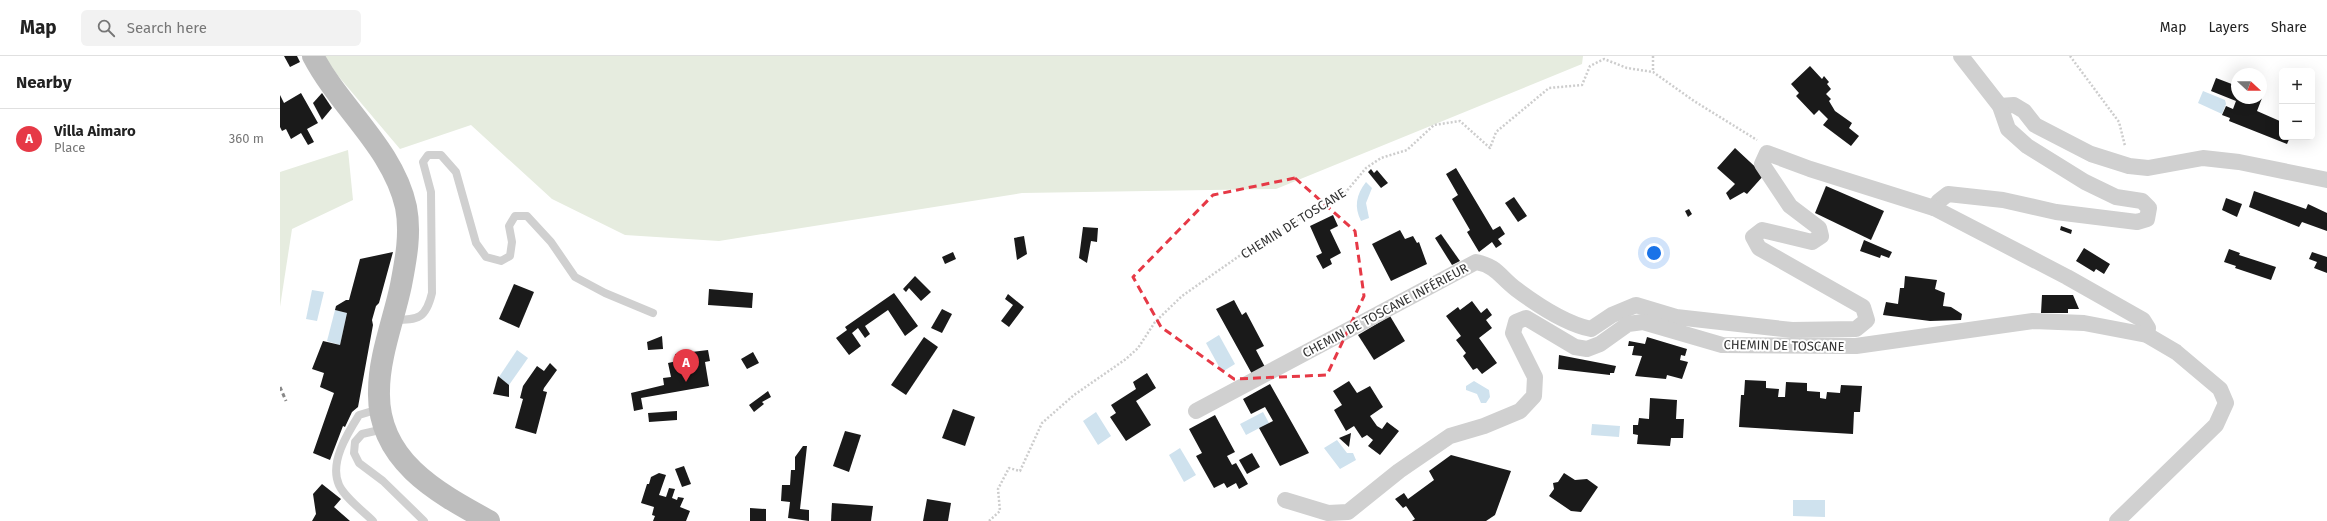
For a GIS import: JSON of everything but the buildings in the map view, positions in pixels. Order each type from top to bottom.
[{"type":"main road","points":[[313,56],[336,93],[386,158],[402,190],[406,209],[408,246],[382,366],[379,390],[382,419],[392,446],[404,462],[427,484],[447,498],[489,521]]},
{"type":"street","points":[[1934,208],[1939,201],[1948,194],[2003,200],[2056,212],[2137,222],[2147,219],[2149,208],[2142,201],[2116,197],[2085,182],[2027,146],[2008,129],[2000,106],[1961,56]]},
{"type":"street","points":[[2000,106],[2014,105],[2024,111],[2035,125],[2091,154],[2129,166],[2148,168],[2203,158],[2239,162],[2327,180]]},
{"type":"street","points":[[1767,152],[1818,171],[1934,208],[2067,277],[2143,320],[2148,328],[2147,334],[2176,352],[2220,389],[2226,403],[2216,425],[2117,521]]},
{"type":"street","name":"CHEMIN DE TOSCANE INFÉRIEUR","points":[[1196,411],[1476,262],[1490,264],[1516,289],[1576,326],[1592,329],[1612,315],[1636,306],[1676,317],[1716,323],[1792,330],[1856,329],[1868,320],[1863,307],[1759,248],[1753,237],[1762,230],[1812,242],[1821,236],[1819,228],[1790,206],[1762,164],[1767,152]]},
{"type":"street","name":"CHEMIN DE TOSCANE","points":[[1285,500],[1328,513],[1348,512],[1399,471],[1450,436],[1484,426],[1520,412],[1534,396],[1535,377],[1513,333],[1516,322],[1526,318],[1575,347],[1587,349],[1600,344],[1628,324],[1643,322],[1722,345],[1856,346],[1943,335],[2033,321],[2084,323],[2147,334]]},
{"type":"lane","points":[[393,320],[418,318],[428,309],[432,293],[431,192],[423,162],[428,154],[441,155],[456,172],[476,242],[486,257],[501,261],[510,256],[512,242],[509,226],[515,216],[527,216],[551,242],[575,277],[605,293],[653,313]]},
{"type":"lane","points":[[374,521],[340,486],[336,472],[341,450],[359,415],[382,419]]},
{"type":"lane","points":[[382,419],[362,434],[355,442],[354,453],[360,463],[383,482],[424,521]]},
{"type":"path","points":[[1653,56],[1653,72],[1694,101],[1755,139],[1767,152]]},
{"type":"path","points":[[2070,56],[2119,122],[2129,166]]},
{"type":"path","name":"CHEMIN DE TOSCANE","points":[[989,521],[1000,511],[998,489],[1009,468],[1020,471],[1042,423],[1050,415],[1126,359],[1138,348],[1155,322],[1182,296],[1254,245],[1345,193],[1366,168],[1382,158],[1407,150],[1434,125],[1460,121],[1490,148],[1496,132],[1549,88],[1582,84],[1590,66],[1604,59],[1626,68],[1653,72]]},
{"type":"highlighted area","points":[[1295,178],[1355,231],[1364,296],[1327,375],[1234,379],[1161,327],[1133,277],[1213,195]]},
{"type":"shaded area","points":[[324,56],[1583,56],[1582,64],[1276,189],[1022,193],[719,241],[625,235],[552,199],[471,125],[400,149],[339,77]]},
{"type":"shaded area","points":[[348,150],[353,200],[292,229],[280,307],[280,172]]},
{"type":"water","points":[[2203,91],[2225,100],[2226,104],[2222,114],[2198,103]]},
{"type":"water","points":[[1366,182],[1372,188],[1366,203],[1369,218],[1361,221],[1357,211],[1357,201],[1358,196]]},
{"type":"water","points":[[312,290],[324,292],[317,321],[306,319]]},
{"type":"water","points":[[335,310],[347,313],[340,345],[327,341]]},
{"type":"water","points":[[1219,335],[1235,364],[1222,372],[1206,343]]},
{"type":"water","points":[[517,350],[528,358],[509,385],[499,377]]},
{"type":"water","points":[[1474,381],[1489,390],[1490,397],[1486,403],[1481,403],[1477,394],[1466,390],[1466,386]]},
{"type":"water","points":[[1096,412],[1111,436],[1098,445],[1083,421]]},
{"type":"water","points":[[1263,412],[1269,423],[1246,435],[1240,424]]},
{"type":"water","points":[[1592,424],[1620,426],[1619,437],[1591,435]]},
{"type":"water","points":[[1337,440],[1347,453],[1353,453],[1356,460],[1340,469],[1324,448]]},
{"type":"water","points":[[1180,448],[1196,475],[1184,482],[1169,455]]},
{"type":"water","points":[[1793,500],[1825,500],[1825,517],[1793,516]]},
{"type":"railway","points":[[280,387],[286,401]]},
{"type":"place","name":"Villa Aimaro","points":[[686,382]]}]
